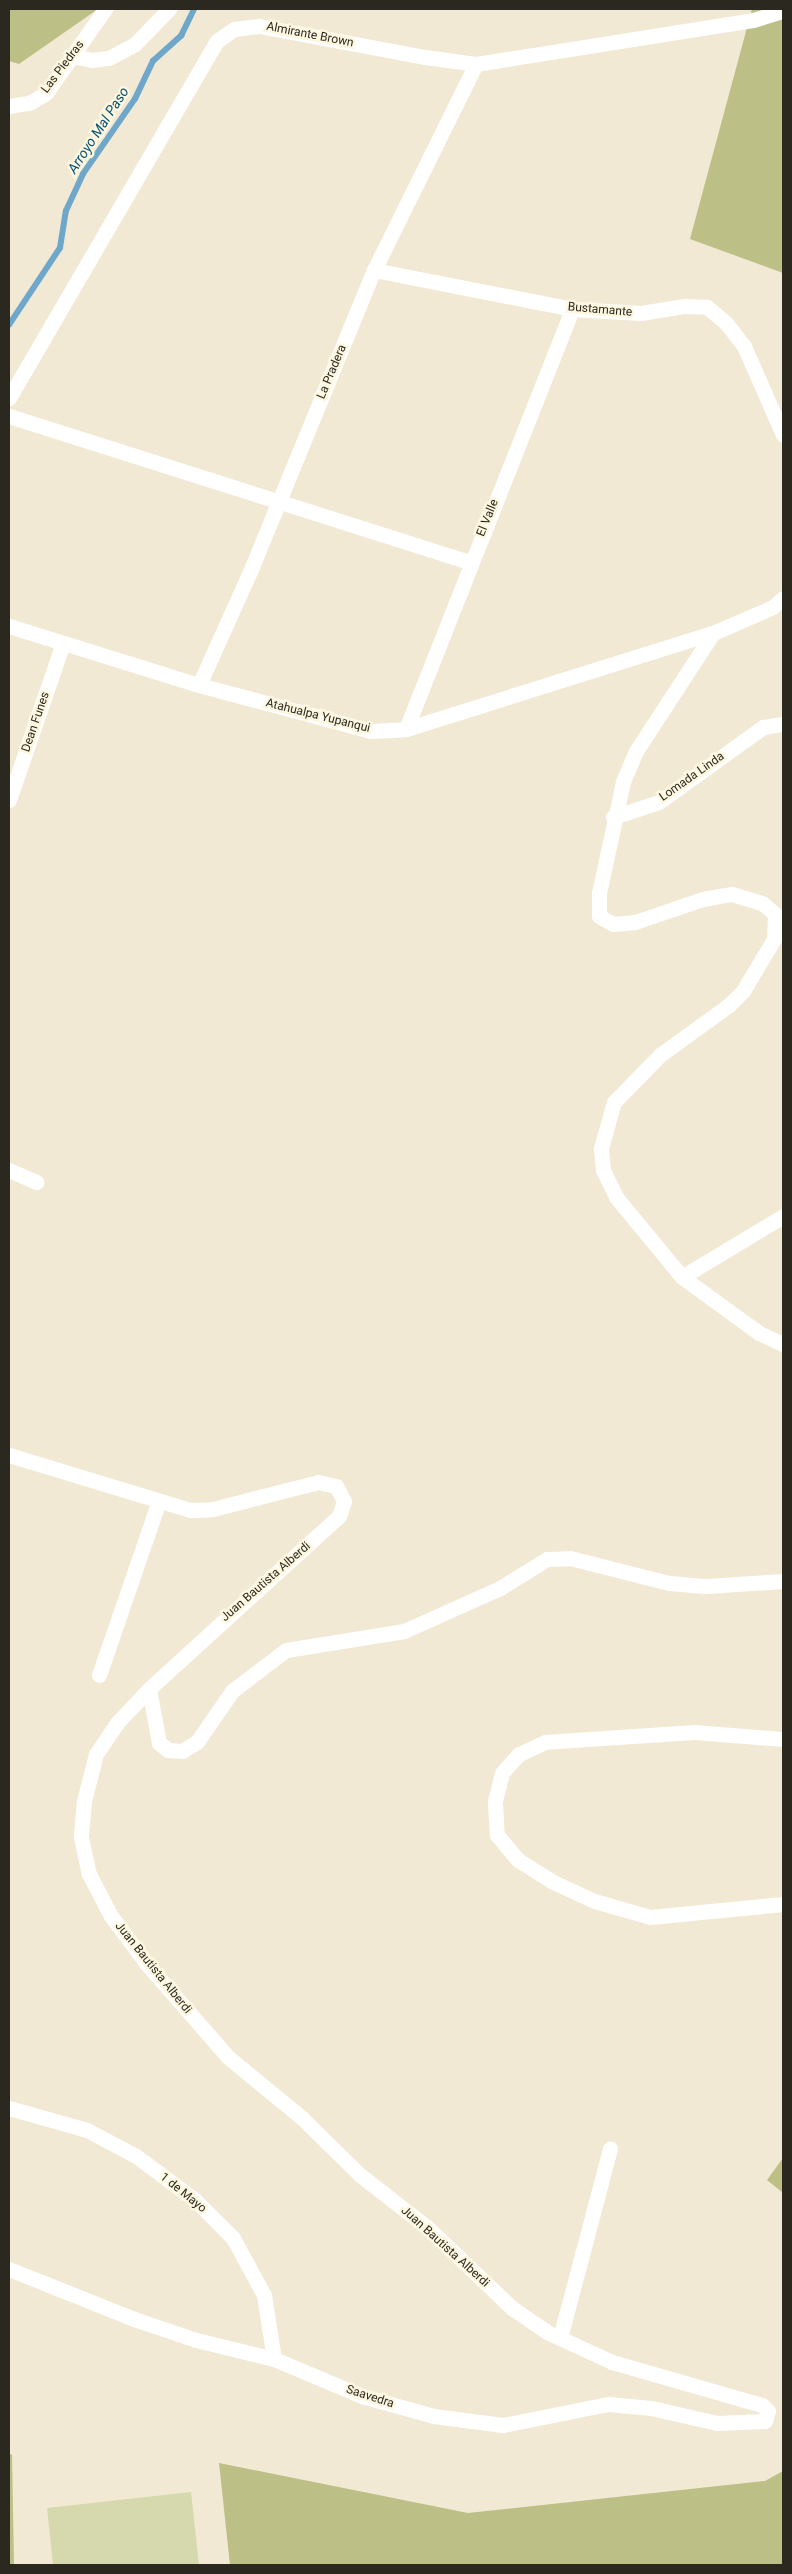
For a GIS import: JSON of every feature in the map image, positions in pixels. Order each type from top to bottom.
[{"type":"street","name":"Las Piedras","points":[[9,106],[28,103],[46,93],[105,9]]},
{"type":"street","points":[[72,56],[92,60],[109,58],[135,44],[170,9]]},
{"type":"street","name":"Almirante Brown","points":[[9,398],[217,41],[234,29],[259,26],[425,57],[476,64],[753,20],[783,11]]},
{"type":"street","name":"La Pradera","points":[[199,686],[252,567],[278,499],[374,270],[476,64]]},
{"type":"street","name":"Bustamante","points":[[374,270],[572,309],[641,314],[684,306],[707,307],[726,322],[744,346],[783,435]]},
{"type":"street","name":"El Valle","points":[[406,728],[470,562],[572,309]]},
{"type":"street","points":[[9,416],[278,499],[470,562]]},
{"type":"street","name":"Atahualpa Yupanqui","points":[[9,626],[199,686],[371,730],[406,728],[713,633],[773,607],[783,598]]},
{"type":"street","points":[[713,633],[636,751],[613,817],[599,893],[599,916],[613,924],[635,922],[703,899],[732,894],[762,903],[776,914],[770,950],[743,991],[729,1005],[660,1054],[614,1102],[608,1117],[601,1148],[603,1170],[616,1197],[682,1277],[759,1333],[783,1344]]},
{"type":"street","name":"Dean Funes","points":[[9,800],[63,643]]},
{"type":"street","name":"Lomada Linda","points":[[613,817],[659,802],[763,727],[783,724]]},
{"type":"street","points":[[9,1170],[36,1182]]},
{"type":"street","points":[[682,1277],[783,1216]]},
{"type":"street","name":"Juan Bautista Alberdi","points":[[9,1455],[190,1510],[213,1509],[318,1482],[336,1486],[344,1501],[339,1516],[316,1539],[149,1689],[117,1722],[96,1754],[84,1801],[81,1837],[89,1874],[111,1916],[146,1963],[228,2057],[302,2118],[360,2175],[428,2228],[512,2308],[560,2338],[612,2362],[762,2405],[768,2412],[764,2421],[748,2422]]},
{"type":"street","points":[[99,1675],[159,1501]]},
{"type":"street","points":[[149,1689],[159,1743],[168,1750],[182,1751],[197,1742],[232,1691],[286,1650],[404,1631],[500,1588],[546,1559],[570,1558],[678,1584],[706,1586],[783,1581]]},
{"type":"street","points":[[783,1739],[694,1732],[545,1742],[519,1754],[502,1773],[495,1802],[497,1834],[518,1860],[552,1881],[594,1901],[650,1917],[783,1904]]},
{"type":"street","name":"1 de Mayo","points":[[9,2108],[87,2130],[136,2156],[194,2199],[233,2238],[264,2295],[274,2359]]},
{"type":"street","points":[[560,2338],[610,2149]]},
{"type":"street","name":"Saavedra","points":[[9,2269],[134,2320],[196,2340],[274,2359],[362,2396],[434,2416],[503,2425],[608,2404],[651,2408],[717,2423],[748,2422]]},
{"type":"green space","points":[[9,9],[98,9],[19,64],[9,61]]},
{"type":"green space","points":[[752,9],[783,9],[783,273],[690,239]]},
{"type":"green space","points":[[783,2158],[783,2193],[767,2180]]},
{"type":"green space","points":[[9,2453],[12,2455],[14,2565],[9,2565]]},
{"type":"green space","points":[[219,2463],[468,2513],[765,2481],[783,2471],[783,2565],[230,2565]]},
{"type":"green space","points":[[191,2492],[199,2565],[53,2565],[47,2508]]},
{"type":"waterway","name":"Arroyo Mal Paso","points":[[9,325],[60,248],[66,211],[83,174],[135,99],[153,61],[181,36],[194,9]]}]
